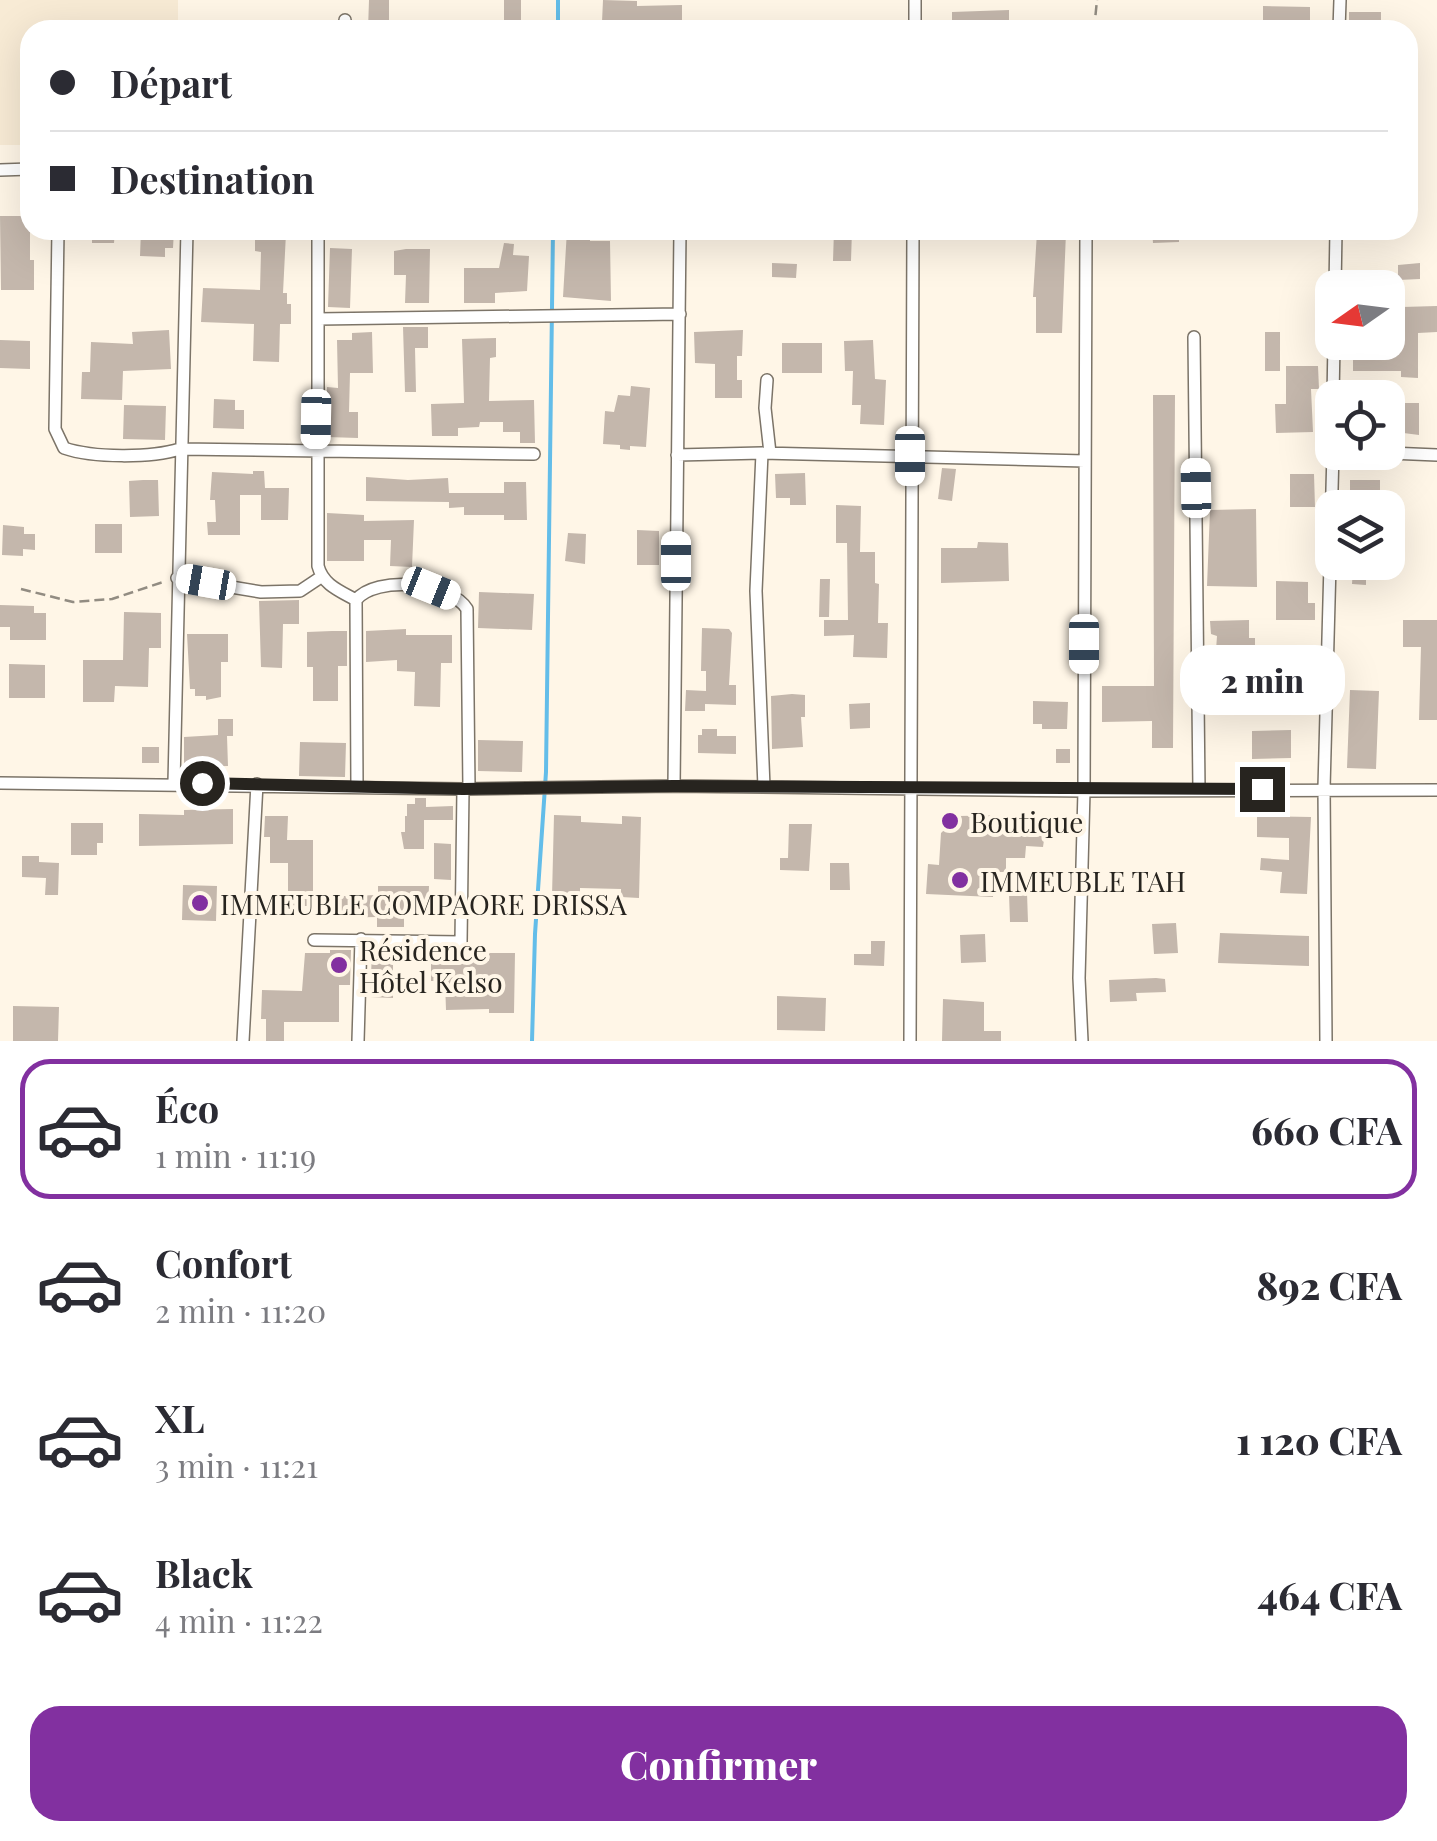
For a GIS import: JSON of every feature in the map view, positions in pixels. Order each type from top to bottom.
[{"type":"street","points":[[58,240],[56,429],[64,448],[79,453],[146,454],[180,449],[534,454]]},
{"type":"street","points":[[174,783],[187,240]]},
{"type":"street","points":[[318,240],[318,566],[321,577],[356,600]]},
{"type":"street","points":[[674,786],[680,240]]},
{"type":"street","points":[[910,1041],[913,240]]},
{"type":"street","points":[[1082,1041],[1086,240]]},
{"type":"street","points":[[1335,270],[1336,240]]},
{"type":"street","points":[[318,319],[680,314]]},
{"type":"street","points":[[1194,336],[1200,790]]},
{"type":"street","points":[[764,786],[756,590],[767,380]]},
{"type":"street","points":[[677,455],[766,453],[1085,462]]},
{"type":"street","points":[[1405,454],[1437,455]]},
{"type":"street","points":[[1326,1041],[1324,788],[1332,470]]},
{"type":"street","points":[[178,578],[261,592],[300,591],[321,577]]},
{"type":"street","points":[[314,940],[462,942],[466,609],[461,600],[431,588],[403,585],[372,587],[356,600]]},
{"type":"street","points":[[356,600],[357,786]]},
{"type":"street","points":[[0,783],[466,789],[764,786],[1437,790]]},
{"type":"street","points":[[243,1041],[257,784]]},
{"type":"street","points":[[358,1041],[361,939]]},
{"type":"path","points":[[22,589],[73,602],[112,599],[178,578]]},
{"type":"shaded area","points":[[0,0],[178,0],[178,20],[20,20],[20,145],[0,145]]},
{"type":"building","points":[[369,0],[389,0],[389,20],[368,20]]},
{"type":"building","points":[[504,0],[521,0],[521,20],[504,20]]},
{"type":"building","points":[[603,0],[637,1],[637,6],[682,5],[682,20],[602,20]]},
{"type":"building","points":[[1263,6],[1310,7],[1310,20],[1263,20]]},
{"type":"building","points":[[1009,10],[1009,20],[952,20],[952,12]]},
{"type":"building","points":[[1349,12],[1381,12],[1381,20],[1349,20]]},
{"type":"building","points":[[0,216],[20,216],[20,240],[30,240],[30,260],[34,260],[34,290],[1,290]]},
{"type":"building","points":[[92,240],[114,240],[114,243]]},
{"type":"building","points":[[141,240],[173,240],[173,248],[165,248],[165,257],[140,256]]},
{"type":"building","points":[[255,240],[286,240],[283,293],[287,293],[287,304],[291,304],[291,324],[280,324],[279,362],[253,361],[254,324],[201,322],[203,288],[260,290],[261,252],[255,251]]},
{"type":"building","points":[[566,240],[610,241],[611,301],[563,297]]},
{"type":"building","points":[[834,240],[852,240],[851,261],[833,261]]},
{"type":"building","points":[[1037,240],[1066,240],[1062,333],[1036,333],[1033,297]]},
{"type":"building","points":[[1153,240],[1179,240],[1179,242]]},
{"type":"building","points":[[504,243],[514,244],[513,255],[529,256],[527,291],[495,293],[495,303],[464,303],[464,268],[499,268]]},
{"type":"building","points":[[330,248],[352,249],[350,308],[328,307]]},
{"type":"building","points":[[430,249],[429,303],[405,303],[406,275],[394,275],[394,251]]},
{"type":"building","points":[[772,263],[797,264],[796,278],[772,277]]},
{"type":"building","points":[[1420,263],[1420,279],[1405,280],[1405,270],[1398,270],[1398,265]]},
{"type":"building","points":[[1437,306],[1437,332],[1418,333],[1418,378],[1401,377],[1401,371],[1353,371],[1353,360],[1405,360],[1405,307]]},
{"type":"building","points":[[403,327],[428,327],[428,348],[415,348],[416,392],[405,392]]},
{"type":"building","points":[[169,330],[171,369],[123,371],[122,400],[81,399],[82,372],[90,372],[91,342],[133,344],[132,332]]},
{"type":"building","points":[[743,330],[742,356],[737,356],[742,398],[715,398],[715,364],[695,363],[694,332]]},
{"type":"building","points":[[372,332],[373,373],[350,373],[349,412],[358,412],[358,438],[327,437],[327,387],[338,388],[337,340],[352,340],[352,333]]},
{"type":"building","points":[[1265,332],[1280,332],[1280,371],[1265,371]]},
{"type":"building","points":[[496,338],[496,357],[490,358],[489,401],[534,400],[535,443],[520,443],[520,432],[503,432],[503,422],[480,422],[479,427],[458,428],[458,436],[432,436],[431,404],[464,403],[462,339]]},
{"type":"building","points":[[0,340],[30,341],[30,369],[0,368]]},
{"type":"building","points":[[873,340],[875,379],[886,380],[884,425],[860,424],[861,405],[852,405],[853,371],[845,371],[844,341]]},
{"type":"building","points":[[782,343],[822,343],[822,373],[782,373]]},
{"type":"building","points":[[1286,366],[1318,366],[1319,380],[1315,380],[1315,389],[1311,389],[1313,432],[1276,433],[1275,404],[1286,404]]},
{"type":"building","points":[[631,386],[650,388],[646,447],[630,446],[630,450],[603,444],[605,411],[614,412],[618,395],[630,396]]},
{"type":"building","points":[[1153,395],[1175,395],[1173,748],[1152,748],[1152,721],[1102,722],[1102,686],[1154,686]]},
{"type":"building","points":[[214,399],[235,400],[235,410],[244,410],[244,429],[213,428]]},
{"type":"building","points":[[1405,403],[1419,403],[1419,435],[1405,433]]},
{"type":"building","points":[[124,405],[166,406],[165,440],[123,439]]},
{"type":"building","points":[[942,468],[956,469],[952,501],[938,499]]},
{"type":"building","points":[[264,471],[265,488],[289,488],[288,520],[261,520],[261,495],[240,495],[240,535],[208,535],[207,522],[216,522],[215,500],[210,500],[212,472]]},
{"type":"building","points":[[805,473],[806,505],[790,505],[790,498],[776,498],[775,474]]},
{"type":"building","points":[[1290,474],[1314,474],[1315,507],[1290,507]]},
{"type":"building","points":[[366,477],[448,478],[449,493],[504,493],[504,482],[526,482],[527,520],[504,520],[504,515],[464,515],[464,507],[449,508],[449,502],[366,501]]},
{"type":"building","points":[[158,480],[159,516],[130,517],[129,481]]},
{"type":"building","points":[[1350,480],[1380,480],[1380,490],[1350,490]]},
{"type":"building","points":[[836,505],[861,506],[860,552],[875,552],[878,623],[888,623],[887,658],[853,657],[854,635],[824,636],[824,620],[848,620],[847,543],[836,543]]},
{"type":"building","points":[[1256,509],[1257,587],[1207,586],[1210,510]]},
{"type":"building","points":[[327,513],[364,515],[364,521],[414,520],[412,567],[390,566],[391,540],[364,540],[364,561],[327,561]]},
{"type":"building","points":[[95,524],[122,524],[122,553],[95,553]]},
{"type":"building","points":[[3,525],[24,527],[24,534],[35,534],[35,550],[23,549],[23,556],[2,555]]},
{"type":"building","points":[[637,530],[659,531],[659,565],[637,565]]},
{"type":"building","points":[[568,533],[586,534],[585,564],[565,561]]},
{"type":"building","points":[[978,542],[1008,543],[1009,581],[941,583],[941,548],[977,548]]},
{"type":"building","points":[[820,579],[830,579],[829,617],[819,617]]},
{"type":"building","points":[[1352,580],[1366,580],[1366,585],[1352,584]]},
{"type":"building","points":[[1276,581],[1308,582],[1308,603],[1315,603],[1315,620],[1276,620]]},
{"type":"building","points":[[479,592],[534,594],[532,630],[478,628]]},
{"type":"building","points":[[299,600],[299,624],[283,624],[282,668],[261,667],[259,601]]},
{"type":"building","points":[[0,605],[34,606],[34,613],[46,613],[46,640],[10,640],[10,627],[0,627]]},
{"type":"building","points":[[124,612],[161,613],[161,648],[149,648],[148,687],[115,686],[114,702],[83,702],[83,660],[123,660]]},
{"type":"building","points":[[1249,620],[1249,638],[1255,638],[1255,652],[1216,650],[1217,636],[1211,634],[1210,621]]},
{"type":"building","points":[[1403,620],[1437,620],[1437,720],[1419,720],[1421,647],[1403,647]]},
{"type":"building","points":[[702,628],[729,629],[732,633],[729,685],[736,685],[736,705],[705,704],[705,711],[685,711],[686,690],[706,691],[706,671],[701,671]]},
{"type":"building","points":[[406,629],[406,635],[452,635],[452,663],[441,663],[440,707],[414,706],[415,672],[397,671],[397,660],[366,662],[366,631]]},
{"type":"building","points":[[347,631],[347,666],[338,666],[338,701],[313,701],[313,667],[307,667],[307,632]]},
{"type":"building","points":[[187,634],[228,634],[228,662],[221,662],[221,697],[206,700],[206,696],[195,696],[195,689],[190,689]]},
{"type":"building","points":[[9,664],[45,665],[45,698],[9,698]]},
{"type":"building","points":[[1350,690],[1379,691],[1376,769],[1347,768]]},
{"type":"building","points":[[805,695],[805,717],[801,717],[803,747],[772,749],[771,696]]},
{"type":"building","points":[[1033,701],[1068,702],[1067,729],[1042,729],[1042,724],[1033,724]]},
{"type":"building","points":[[870,703],[870,728],[850,729],[849,704]]},
{"type":"building","points":[[218,719],[233,719],[233,736],[227,736],[228,766],[184,767],[184,737],[218,735]]},
{"type":"building","points":[[702,729],[717,729],[717,736],[736,736],[736,754],[698,753]]},
{"type":"building","points":[[1291,730],[1291,758],[1252,759],[1252,731]]},
{"type":"building","points":[[478,740],[523,741],[522,772],[478,771]]},
{"type":"building","points":[[300,742],[346,743],[345,777],[299,776]]},
{"type":"building","points":[[142,747],[159,747],[159,763],[142,763]]},
{"type":"building","points":[[1056,749],[1070,749],[1070,763],[1056,763]]},
{"type":"building","points":[[415,798],[426,798],[426,807],[453,806],[453,820],[424,820],[424,849],[404,849],[401,832],[405,832],[407,804],[415,804]]},
{"type":"building","points":[[233,809],[233,844],[139,846],[139,814],[184,815],[184,810]]},
{"type":"building","points":[[554,815],[581,816],[581,822],[622,824],[622,816],[641,817],[639,898],[621,897],[621,889],[580,888],[580,896],[552,896]]},
{"type":"building","points":[[265,816],[288,816],[287,840],[313,840],[313,897],[378,895],[378,886],[429,886],[428,909],[404,908],[404,927],[377,927],[377,917],[323,918],[323,906],[288,906],[288,863],[270,863],[270,837],[264,837]]},
{"type":"building","points":[[959,816],[1050,818],[1053,835],[1044,840],[1043,847],[1026,846],[1025,858],[1006,858],[1006,872],[994,872],[993,897],[926,894],[928,864],[939,865],[941,833]]},
{"type":"building","points":[[1257,816],[1311,817],[1307,894],[1280,893],[1282,872],[1260,870],[1261,858],[1289,860],[1289,838],[1257,837]]},
{"type":"building","points":[[71,823],[103,823],[103,843],[97,843],[97,855],[71,855]]},
{"type":"building","points":[[789,824],[812,824],[809,871],[780,870],[780,858],[788,858]]},
{"type":"building","points":[[434,843],[451,844],[451,880],[434,879]]},
{"type":"building","points":[[22,856],[39,856],[39,862],[59,863],[58,895],[45,895],[46,878],[22,877]]},
{"type":"building","points":[[830,863],[849,863],[850,890],[830,890]]},
{"type":"building","name":"IMMEUBLE COMPAORE DRISSA","points":[[183,885],[217,886],[216,921],[182,920]]},
{"type":"building","points":[[1027,893],[1028,922],[1010,922],[1009,894]]},
{"type":"building","points":[[1176,923],[1178,953],[1154,954],[1152,924]]},
{"type":"building","points":[[1220,933],[1309,936],[1309,966],[1218,963]]},
{"type":"building","points":[[985,934],[986,962],[961,963],[960,935]]},
{"type":"building","points":[[871,941],[885,941],[884,966],[854,965],[854,954],[871,954]]},
{"type":"building","points":[[351,950],[350,985],[339,985],[339,1022],[284,1022],[284,1041],[266,1041],[266,1019],[261,1019],[262,990],[302,991],[305,953]]},
{"type":"building","points":[[372,952],[393,952],[393,998],[370,997]]},
{"type":"building","points":[[489,953],[515,953],[514,1013],[446,1010],[445,981],[431,981],[431,961],[489,961]]},
{"type":"building","points":[[1165,979],[1166,992],[1136,993],[1137,1001],[1110,1002],[1109,980]]},
{"type":"building","points":[[777,996],[826,998],[825,1031],[777,1030]]},
{"type":"building","points":[[943,999],[984,1002],[984,1031],[1001,1031],[1001,1041],[942,1041]]},
{"type":"building","points":[[13,1006],[59,1007],[58,1041],[13,1041]]},
{"type":"waterway","points":[[558,0],[558,20]]},
{"type":"waterway","points":[[532,1041],[546,772],[553,240]]},
{"type":"place","name":"Boutique","points":[[950,821]]},
{"type":"place","name":"IMMEUBLE TAH","points":[[960,880]]},
{"type":"place","name":"IMMEUBLE COMPAORE DRISSA","points":[[200,903]]},
{"type":"place","name":"Résidence Hôtel Kelso","points":[[339,965]]},
{"type":"route","points":[[202,783],[463,789],[1262,789]]}]
